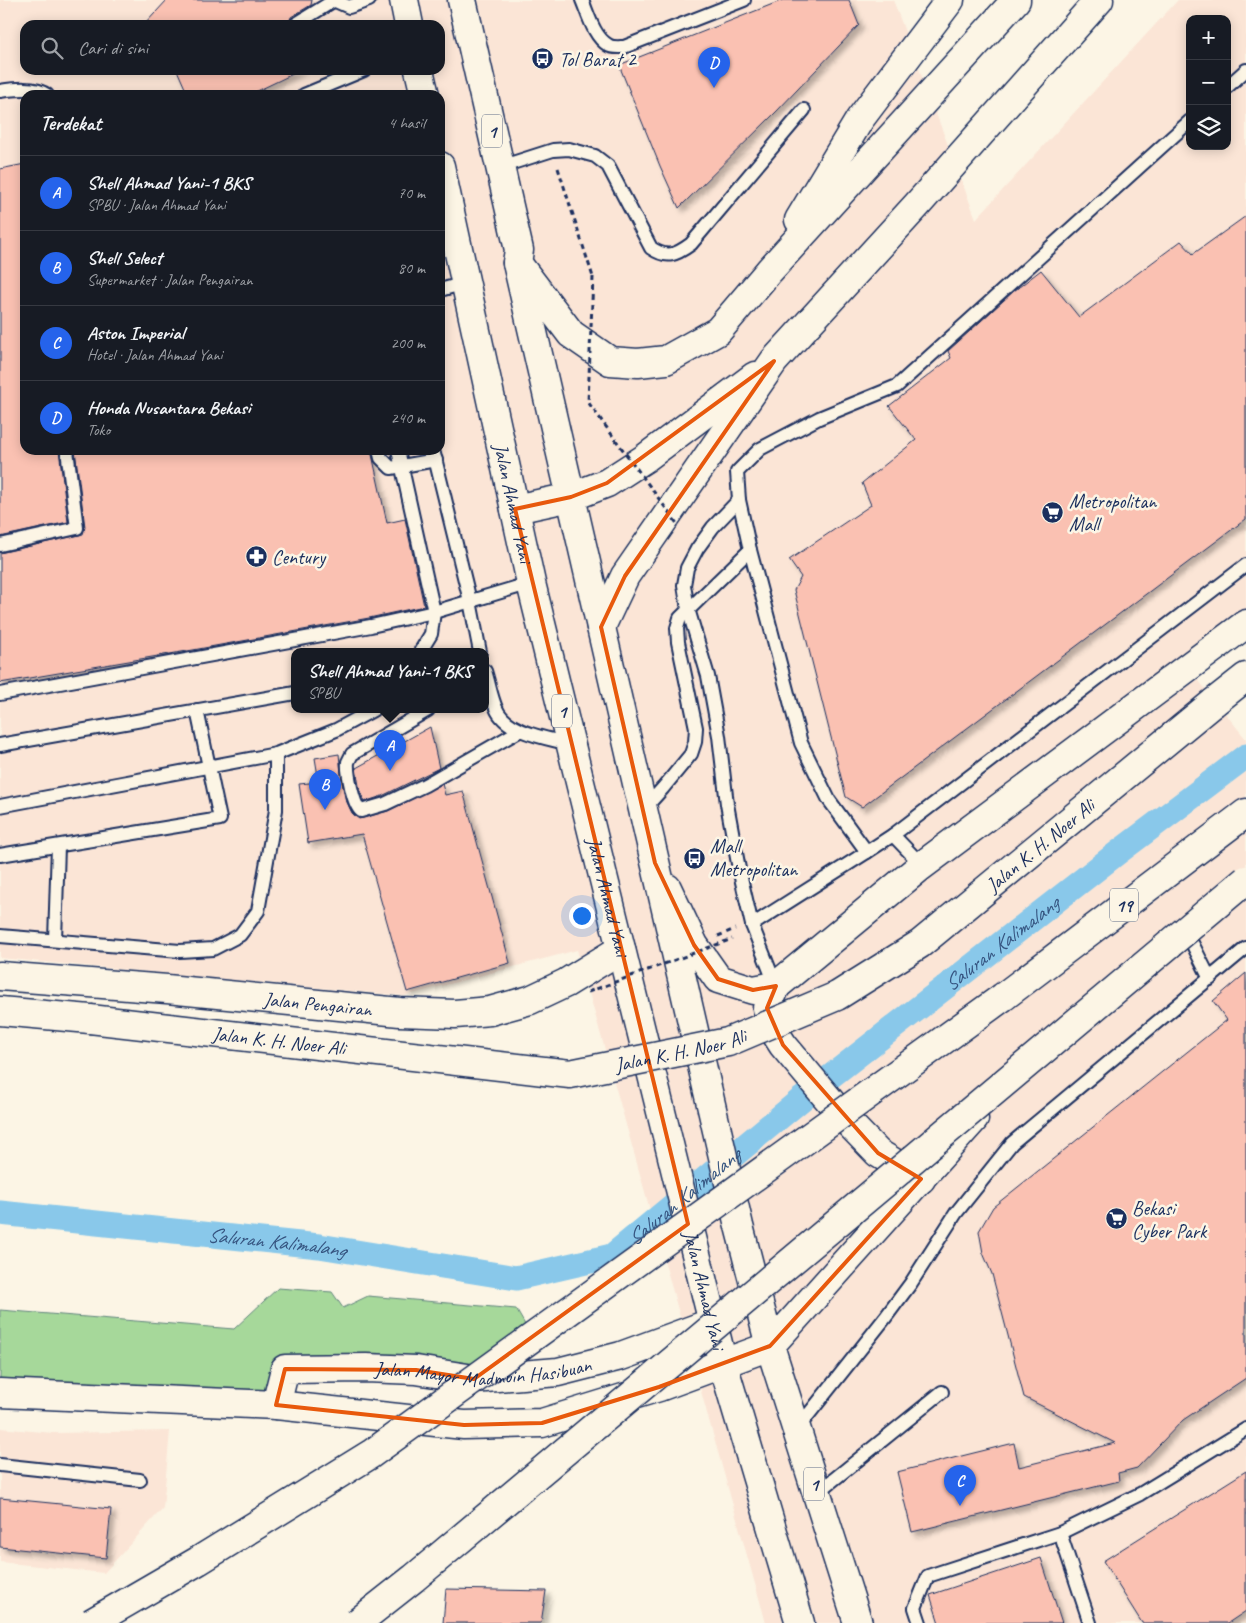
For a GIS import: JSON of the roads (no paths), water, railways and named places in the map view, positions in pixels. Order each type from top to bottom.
[{"type":"main road","points":[[404,0],[409,20]]},
{"type":"main road","name":"1","points":[[462,0],[518,250],[517,263],[739,1226],[770,1346],[858,1623]]},
{"type":"main road","points":[[769,271],[860,119],[950,0]]},
{"type":"main road","points":[[517,263],[571,334],[610,361],[638,363],[666,360],[718,331],[769,271],[1016,0]]},
{"type":"main road","points":[[601,627],[625,576],[774,361],[917,205],[1099,0]]},
{"type":"main road","points":[[420,75],[424,90]]},
{"type":"main road","name":"Jalan Ahmad Yani","points":[[445,210],[453,286],[515,509],[531,583],[712,1324],[800,1623]]},
{"type":"main road","points":[[515,509],[570,497],[607,483],[644,459],[774,361]]},
{"type":"main road","points":[[655,863],[694,944],[718,979],[764,988],[920,868],[1246,624]]},
{"type":"main road","name":"Jalan K. H. Noer Ali","points":[[0,1011],[90,1019],[570,1074],[728,1042],[837,996],[920,944],[1246,678]]},
{"type":"main road","name":"19","points":[[474,1379],[1003,997],[1246,813]]},
{"type":"main road","points":[[357,1623],[414,1578],[1246,880]]},
{"type":"main road","points":[[0,1393],[276,1405],[464,1425],[542,1423],[658,1387],[770,1346],[1012,1075],[1186,931],[1246,884]]},
{"type":"main road","name":"Jalan Pengairan","points":[[0,976],[167,989],[382,1011],[455,1014],[490,1011],[530,1000],[566,983],[621,949]]},
{"type":"main road","points":[[764,988],[767,1008],[774,1031],[783,1045],[846,1120],[878,1152],[921,1179]]},
{"type":"main road","name":"Jalan Mayor Madmuin Hasibuan","points":[[276,1405],[285,1369],[366,1368],[416,1370],[474,1379],[558,1372],[621,1356],[712,1324],[757,1299]]},
{"type":"main road","points":[[91,1623],[198,1561],[371,1454],[474,1379]]},
{"type":"lane","points":[[302,20],[333,1],[349,7],[369,0]]},
{"type":"lane","points":[[582,0],[601,40],[610,47],[624,47],[744,0]]},
{"type":"lane","points":[[1231,83],[1246,70]]},
{"type":"lane","points":[[316,90],[352,75]]},
{"type":"lane","points":[[0,91],[11,89],[27,90]]},
{"type":"lane","points":[[500,167],[553,150],[569,149],[595,156],[608,166],[651,248],[659,254],[669,255],[680,252],[691,244],[804,110]]},
{"type":"lane","points":[[867,852],[828,800],[801,743],[750,550],[739,500],[738,472],[760,450],[819,418],[897,386],[1186,125]]},
{"type":"lane","points":[[0,545],[77,528],[69,455]]},
{"type":"lane","points":[[380,455],[386,465],[391,468],[434,455],[470,601],[479,648]]},
{"type":"lane","points":[[399,455],[434,612],[431,634],[422,648]]},
{"type":"lane","points":[[739,500],[713,526],[697,549],[687,568],[684,585],[688,609],[708,676],[720,736],[726,804],[764,988]]},
{"type":"lane","points":[[643,810],[691,754],[695,742],[696,728],[678,642],[680,618],[750,550]]},
{"type":"lane","points":[[752,925],[893,835],[1246,565]]},
{"type":"lane","points":[[0,694],[371,626],[434,612],[531,583]]},
{"type":"lane","points":[[489,686],[496,710],[519,731],[570,744]]},
{"type":"lane","points":[[0,745],[291,694]]},
{"type":"lane","points":[[0,855],[220,819],[197,710]]},
{"type":"lane","points":[[0,806],[276,754],[336,730],[367,713]]},
{"type":"lane","points":[[423,713],[352,754],[348,761],[352,791],[354,801],[361,811],[385,804],[425,785],[519,731]]},
{"type":"lane","points":[[0,936],[180,951],[213,949],[240,935],[258,911],[276,810],[276,754]]},
{"type":"lane","points":[[893,835],[916,859],[920,868]]},
{"type":"lane","points":[[55,940],[58,846]]},
{"type":"lane","points":[[1186,931],[1210,979]]},
{"type":"lane","points":[[797,1429],[885,1318],[956,1213],[1012,1143],[1246,948]]},
{"type":"lane","points":[[817,1493],[942,1392]]},
{"type":"lane","points":[[920,1623],[915,1608],[928,1576],[1060,1533],[1140,1494],[1246,1429]]},
{"type":"lane","points":[[0,1465],[140,1480]]},
{"type":"lane","points":[[1060,1533],[1090,1623]]},
{"type":"waterway","name":"Saluran Kalimalang","points":[[0,1213],[319,1246],[516,1278],[612,1256],[803,1098],[1116,854],[1246,756]]},
{"type":"place","name":"Tol Barat 2","points":[[543,59]]},
{"type":"place","name":"Honda Nusantara Bekasi","points":[[714,88]]},
{"type":"place","name":"Metropolitan Mall","points":[[1053,512]]},
{"type":"place","name":"Century","points":[[256,557]]},
{"type":"place","name":"Shell Ahmad Yani-1 BKS","points":[[390,771]]},
{"type":"place","name":"Shell Select","points":[[325,810]]},
{"type":"place","name":"Mall Metropolitan","points":[[694,858]]},
{"type":"place","name":"Bekasi Cyber Park","points":[[1116,1219]]},
{"type":"place","name":"Aston Imperial","points":[[960,1506]]}]
